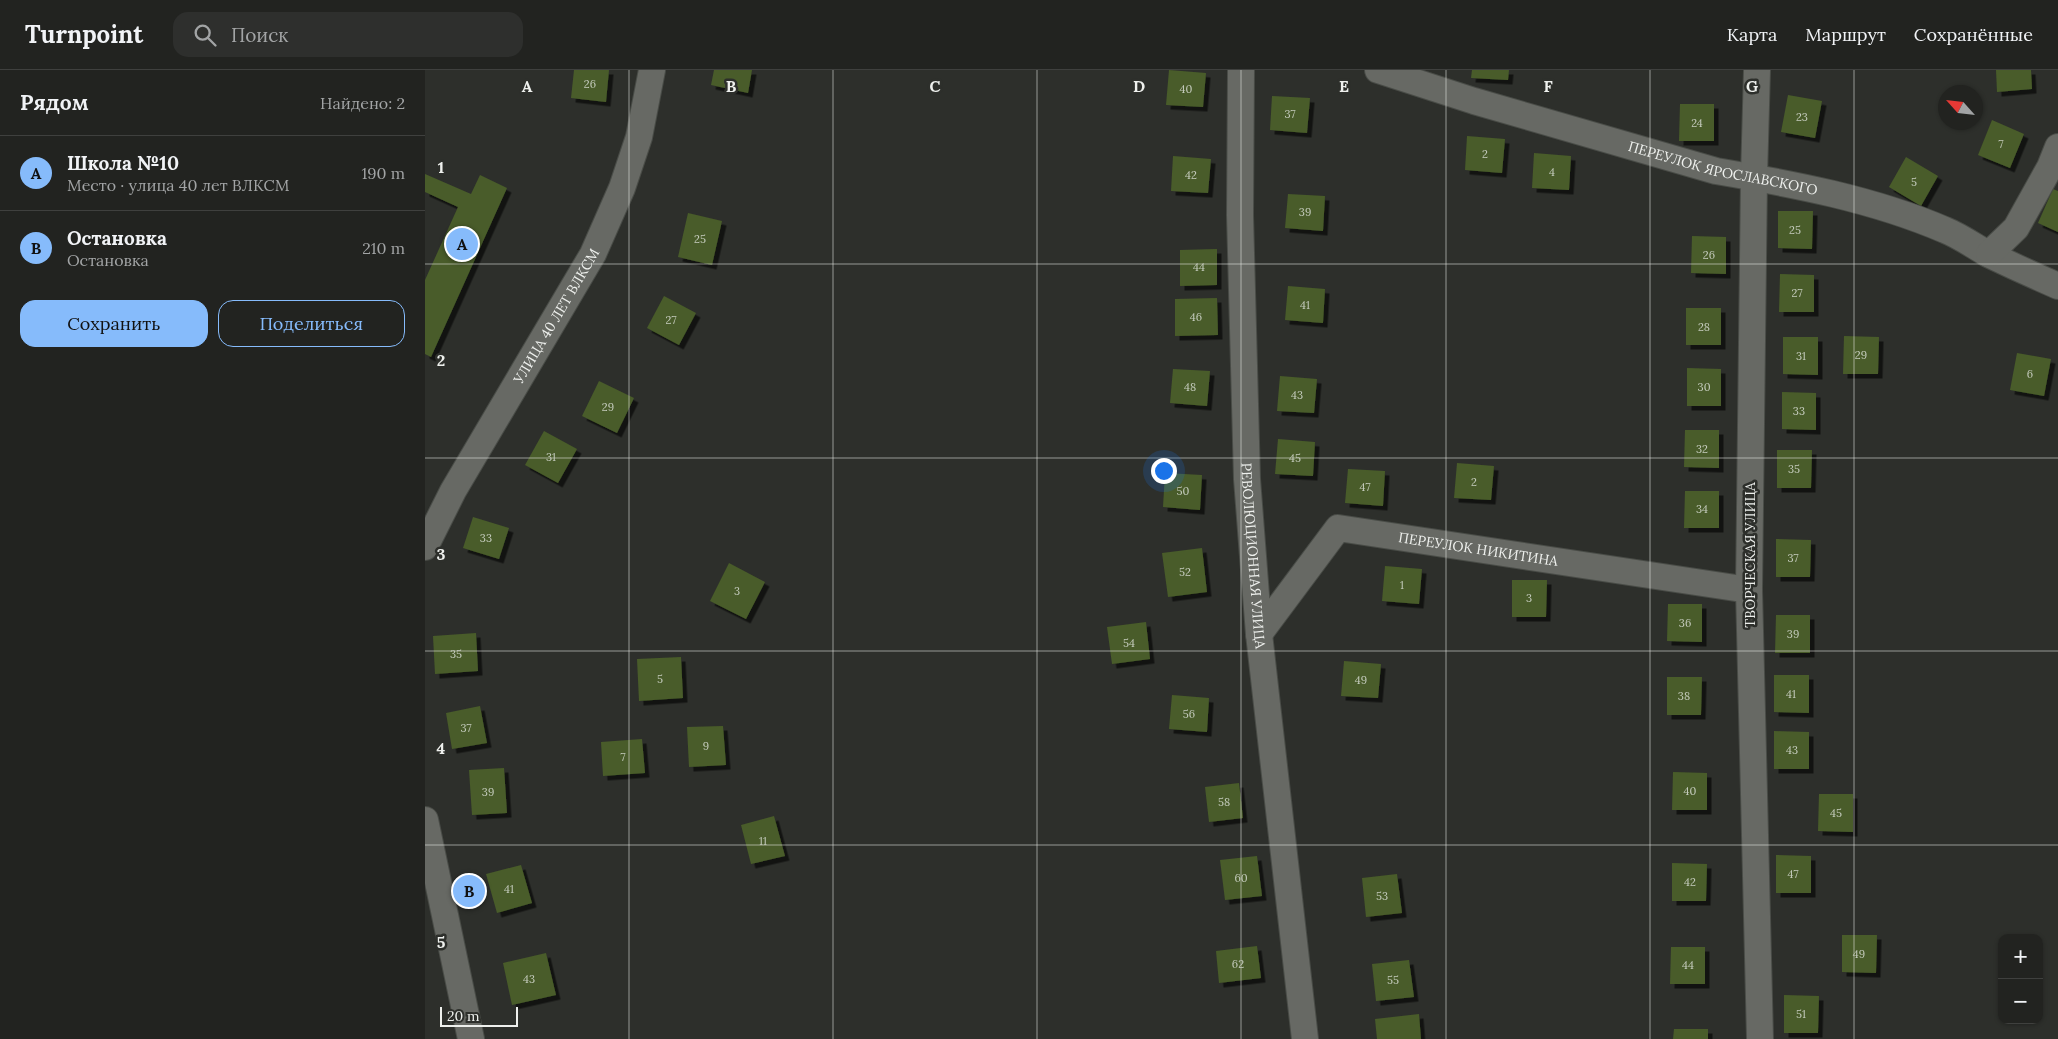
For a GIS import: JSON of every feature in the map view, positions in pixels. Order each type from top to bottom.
[{"type":"street","name":"УЛИЦА 40 ЛЕТ ВЛКСМ","points":[[425,547],[453,491],[593,254],[621,188],[639,137],[652,70]]},
{"type":"street","name":"РЕВОЛЮЦИОННАЯ УЛИЦА","points":[[1241,70],[1240,215],[1247,478],[1259,634],[1305,1039]]},
{"type":"street","name":"ПЕРЕУЛОК ЯРОСЛАВСКОГО","points":[[1378,70],[1475,101],[1716,171],[1754,177],[1857,200],[1899,212],[1947,230],[1989,254],[2058,286]]},
{"type":"street","name":"ТВОРЧЕСКАЯ УЛИЦА","points":[[1757,70],[1749,590],[1760,1039]]},
{"type":"street","points":[[1989,254],[2016,228],[2050,167],[2058,147]]},
{"type":"street","name":"ПЕРЕУЛОК НИКИТИНА","points":[[1259,634],[1338,528],[1749,590]]},
{"type":"street","points":[[425,820],[471,1039]]},
{"type":"building","points":[[574,70],[609,70],[606,102],[571,98]]},
{"type":"building","points":[[714,70],[752,70],[748,93],[711,85]]},
{"type":"building","points":[[1169,70],[1206,73],[1203,107],[1166,105]]},
{"type":"building","points":[[1472,70],[1509,70],[1508,80],[1471,78]]},
{"type":"building","points":[[1996,70],[2031,70],[2032,89],[1997,92]]},
{"type":"building","points":[[1788,95],[1822,101],[1815,138],[1781,132]]},
{"type":"building","points":[[1272,96],[1310,98],[1307,133],[1270,130]]},
{"type":"building","points":[[1680,104],[1714,104],[1714,141],[1679,141]]},
{"type":"building","points":[[1992,120],[2024,134],[2010,168],[1978,155]]},
{"type":"building","points":[[1467,136],[1505,139],[1502,173],[1465,170]]},
{"type":"building","points":[[1534,153],[1571,156],[1569,190],[1532,188]]},
{"type":"building","points":[[1173,156],[1211,159],[1208,193],[1171,191]]},
{"type":"building","points":[[1906,157],[1938,176],[1921,206],[1889,187]]},
{"type":"building","points":[[425,174],[471,194],[480,175],[507,188],[431,357],[425,354],[425,280],[458,207],[425,192]]},
{"type":"building","points":[[2053,189],[2058,191],[2058,232],[2038,223]]},
{"type":"building","points":[[1288,194],[1325,196],[1323,231],[1285,228]]},
{"type":"building","points":[[1778,211],[1813,211],[1812,249],[1778,248]]},
{"type":"building","points":[[688,213],[722,221],[712,265],[678,257]]},
{"type":"building","points":[[1692,236],[1726,237],[1726,274],[1691,273]]},
{"type":"building","points":[[1217,249],[1217,285],[1180,286],[1180,250]]},
{"type":"building","points":[[1780,274],[1814,275],[1814,312],[1779,312]]},
{"type":"building","points":[[1288,286],[1325,289],[1323,323],[1285,320]]},
{"type":"building","points":[[664,296],[696,313],[679,345],[647,328]]},
{"type":"building","points":[[1217,298],[1218,335],[1175,336],[1175,299]]},
{"type":"building","points":[[1686,308],[1721,308],[1721,345],[1686,345]]},
{"type":"building","points":[[1844,336],[1879,337],[1878,374],[1843,374]]},
{"type":"building","points":[[1783,337],[1818,337],[1818,375],[1783,374]]},
{"type":"building","points":[[2017,353],[2051,359],[2044,396],[2010,390]]},
{"type":"building","points":[[1687,368],[1721,369],[1721,406],[1687,406]]},
{"type":"building","points":[[1173,369],[1210,371],[1207,406],[1170,403]]},
{"type":"building","points":[[1280,376],[1317,379],[1314,413],[1277,411]]},
{"type":"building","points":[[599,381],[634,398],[617,433],[582,416]]},
{"type":"building","points":[[1782,392],[1816,393],[1816,430],[1782,429]]},
{"type":"building","points":[[1685,430],[1719,430],[1719,468],[1684,467]]},
{"type":"building","points":[[544,431],[577,449],[558,483],[525,465]]},
{"type":"building","points":[[1278,439],[1315,442],[1313,476],[1275,474]]},
{"type":"building","points":[[1777,450],[1812,450],[1811,488],[1777,488]]},
{"type":"building","points":[[1457,463],[1494,466],[1491,500],[1454,498]]},
{"type":"building","points":[[1348,469],[1385,471],[1383,506],[1345,503]]},
{"type":"building","points":[[1165,473],[1202,475],[1200,510],[1163,507]]},
{"type":"building","points":[[1685,491],[1719,491],[1719,528],[1684,528]]},
{"type":"building","points":[[473,517],[509,528],[499,559],[463,548]]},
{"type":"building","points":[[1776,539],[1811,540],[1810,577],[1776,577]]},
{"type":"building","points":[[1202,548],[1207,592],[1168,597],[1162,553]]},
{"type":"building","points":[[729,563],[765,582],[746,619],[710,601]]},
{"type":"building","points":[[1385,566],[1422,569],[1419,604],[1382,601]]},
{"type":"building","points":[[1512,580],[1547,580],[1546,617],[1512,617]]},
{"type":"building","points":[[1668,604],[1702,604],[1702,642],[1667,641]]},
{"type":"building","points":[[1776,615],[1810,615],[1810,653],[1775,653]]},
{"type":"building","points":[[1146,622],[1150,659],[1112,664],[1107,627]]},
{"type":"building","points":[[476,633],[478,671],[435,674],[433,636]]},
{"type":"building","points":[[681,657],[683,698],[639,701],[637,659]]},
{"type":"building","points":[[1344,661],[1381,664],[1378,698],[1341,696]]},
{"type":"building","points":[[1774,675],[1809,675],[1809,713],[1774,712]]},
{"type":"building","points":[[1667,677],[1702,677],[1701,715],[1667,715]]},
{"type":"building","points":[[1172,695],[1209,698],[1207,732],[1169,729]]},
{"type":"building","points":[[480,706],[487,743],[452,749],[446,713]]},
{"type":"building","points":[[723,726],[726,765],[689,767],[687,727]]},
{"type":"building","points":[[1774,731],[1809,732],[1809,769],[1774,769]]},
{"type":"building","points":[[642,739],[645,773],[603,776],[601,742]]},
{"type":"building","points":[[504,768],[507,813],[472,815],[469,770]]},
{"type":"building","points":[[1673,772],[1707,773],[1707,810],[1672,810]]},
{"type":"building","points":[[1239,783],[1243,818],[1209,822],[1205,787]]},
{"type":"building","points":[[1819,794],[1853,794],[1853,832],[1818,831]]},
{"type":"building","points":[[774,816],[785,856],[751,864],[741,825]]},
{"type":"building","points":[[1776,855],[1811,856],[1811,893],[1776,893]]},
{"type":"building","points":[[1257,856],[1262,896],[1225,900],[1220,860]]},
{"type":"building","points":[[1672,863],[1707,864],[1706,901],[1672,901]]},
{"type":"building","points":[[521,865],[532,903],[497,913],[486,874]]},
{"type":"building","points":[[1397,874],[1402,913],[1366,917],[1362,878]]},
{"type":"building","points":[[1842,935],[1877,935],[1876,973],[1842,972]]},
{"type":"building","points":[[1257,946],[1261,978],[1219,983],[1216,951]]},
{"type":"building","points":[[1671,947],[1705,947],[1705,984],[1670,984]]},
{"type":"building","points":[[546,953],[556,995],[512,1005],[503,963]]},
{"type":"building","points":[[1409,960],[1414,997],[1376,1001],[1372,964]]},
{"type":"building","points":[[1784,995],[1819,996],[1818,1033],[1784,1033]]},
{"type":"building","points":[[1419,1014],[1421,1039],[1377,1039],[1375,1019]]},
{"type":"building","points":[[1674,1029],[1708,1029],[1708,1039],[1673,1039]]},
{"type":"place","name":"Школа №10","points":[[462,244]]},
{"type":"place","name":"Остановка","points":[[469,891]]}]
